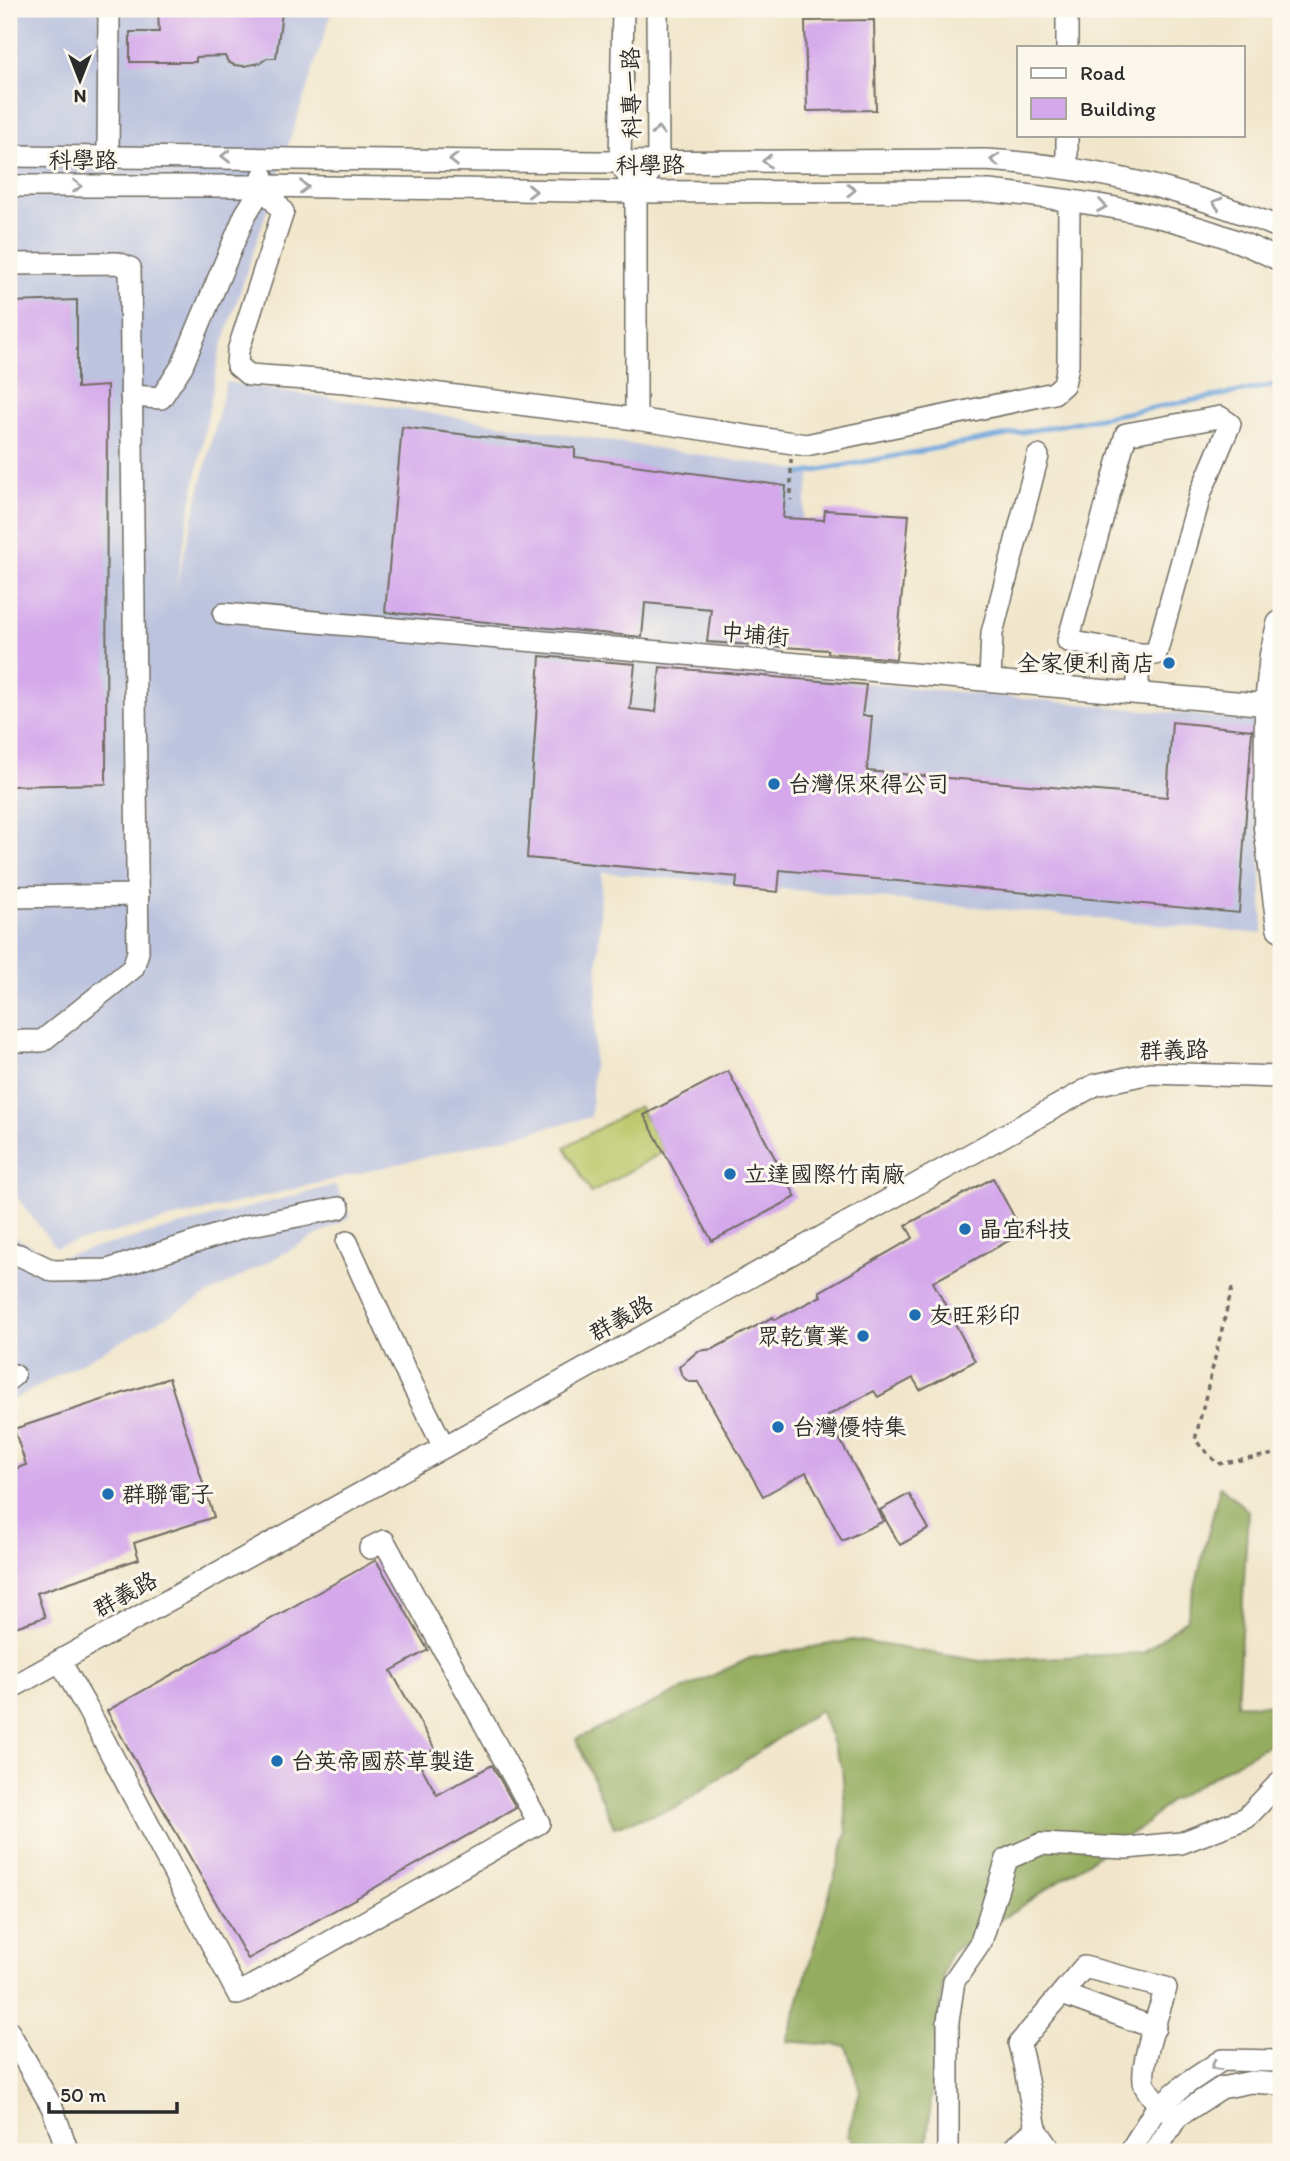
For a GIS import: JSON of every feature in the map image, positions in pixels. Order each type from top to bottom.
[{"type":"main road","points":[[1280,911],[1268,828],[1275,705],[1274,655],[1281,625]]},
{"type":"street","points":[[108,157],[109,9]]},
{"type":"street","name":"科專一路","points":[[623,9],[620,160],[636,192],[658,160],[657,9]]},
{"type":"street","points":[[1067,9],[1067,46]]},
{"type":"street","points":[[1067,136],[1067,167]]},
{"type":"street","name":"科學路","points":[[9,156],[985,160],[1040,163],[1138,180],[1224,205],[1281,228]]},
{"type":"street","points":[[131,396],[161,398],[183,366],[245,215],[263,186],[262,157]]},
{"type":"street","name":"科學路","points":[[9,186],[263,186],[636,192],[989,191],[1163,217],[1220,236],[1281,261]]},
{"type":"street","points":[[263,186],[283,212],[238,351],[237,365],[249,375],[346,382],[636,419],[806,445],[1054,393],[1064,384],[1068,365],[1069,201]]},
{"type":"street","points":[[636,192],[636,419]]},
{"type":"street","points":[[9,264],[118,263],[131,268],[138,895],[138,953],[133,968],[42,1041],[9,1041]]},
{"type":"street","points":[[1220,416],[1230,424],[1201,492],[1156,654],[1140,654],[1068,641],[1126,434],[1220,416]]},
{"type":"street","points":[[989,680],[992,633],[1038,456]]},
{"type":"street","name":"中埔街","points":[[224,614],[1275,705]]},
{"type":"street","points":[[1137,693],[1140,654]]},
{"type":"street","points":[[9,897],[138,895]]},
{"type":"street","name":"群義路","points":[[9,1689],[1094,1085],[1150,1073],[1281,1077]]},
{"type":"street","points":[[9,1253],[53,1271],[108,1270],[246,1226],[339,1208]]},
{"type":"street","points":[[347,1242],[405,1370],[444,1447]]},
{"type":"street","points":[[60,1661],[238,1994],[539,1823],[384,1541],[370,1548]]},
{"type":"street","points":[[948,2152],[948,2021],[954,1981],[981,1942],[1007,1859],[1041,1844],[1126,1848],[1181,1843],[1246,1818],[1281,1781]]},
{"type":"street","points":[[1052,2152],[1036,2129],[1019,2044],[1084,1967],[1166,1988],[1143,2069],[1145,2086],[1168,2111]]},
{"type":"street","points":[[1062,1994],[1154,2028]]},
{"type":"street","points":[[9,2032],[52,2107],[68,2152]]},
{"type":"street","points":[[1155,2152],[1168,2111],[1183,2086],[1222,2060],[1281,2061]]},
{"type":"street","points":[[1130,2152],[1155,2110],[1168,2111],[1220,2088],[1251,2082],[1281,2084]]},
{"type":"street","points":[[1015,2152],[1016,2146],[1036,2129]]},
{"type":"path","points":[[791,443],[791,500]]},
{"type":"path","points":[[1232,1289],[1195,1440],[1219,1464],[1281,1452]]},
{"type":"shaded area","points":[[9,9],[333,9],[219,356],[174,595],[226,382],[811,472],[772,674],[1257,721],[1263,934],[602,872],[591,1117],[55,1247],[9,1187]]},
{"type":"shaded area","points":[[335,1185],[351,1217],[9,1402],[9,1234],[56,1258]]},
{"type":"green space","points":[[639,1106],[664,1151],[591,1193],[565,1147]]},
{"type":"green space","points":[[1220,1486],[1248,1511],[1237,1704],[1274,1705],[1281,1711],[1281,1737],[1169,1802],[1147,1823],[950,1953],[944,1971],[926,2152],[867,2152],[847,2136],[860,2091],[846,2046],[787,2041],[847,1833],[842,1768],[820,1710],[677,1807],[614,1827],[576,1739],[750,1658],[853,1640],[981,1661],[1143,1653],[1187,1619]]},
{"type":"building","points":[[158,9],[199,9],[199,13],[224,13],[229,9],[264,9],[270,13],[282,13],[276,58],[267,58],[260,63],[244,66],[228,62],[225,56],[196,57],[196,62],[130,62],[130,32],[159,32]]},
{"type":"building","points":[[874,20],[876,110],[807,111],[805,21]]},
{"type":"building","points":[[77,300],[77,388],[107,386],[106,784],[9,786],[9,302]]},
{"type":"building","points":[[402,427],[575,448],[575,457],[786,486],[783,518],[824,520],[825,510],[909,515],[896,659],[828,653],[828,650],[707,642],[711,609],[645,603],[642,637],[385,612]]},
{"type":"building","name":"台灣保來得公司","points":[[540,656],[635,664],[630,709],[656,712],[660,667],[866,685],[862,716],[872,716],[867,771],[1167,797],[1172,722],[1252,730],[1239,913],[780,870],[778,892],[736,888],[737,877],[527,858]]},
{"type":"building","name":"立達國際竹南廠","points":[[728,1071],[796,1197],[712,1241],[644,1115]]},
{"type":"building","points":[[993,1178],[1023,1233],[933,1282],[975,1361],[920,1390],[913,1378],[878,1397],[874,1391],[827,1416],[884,1521],[842,1541],[806,1472],[763,1496],[698,1382],[689,1382],[682,1376],[679,1367],[698,1351],[713,1349],[773,1317],[775,1320],[821,1296],[819,1292],[913,1238],[906,1225]]},
{"type":"building","name":"群聯電子","points":[[169,1378],[214,1517],[134,1543],[139,1559],[37,1593],[45,1617],[9,1629],[9,1471],[26,1465],[14,1429]]},
{"type":"building","points":[[909,1494],[929,1529],[900,1545],[880,1510]]},
{"type":"building","name":"台英帝國菸草製造","points":[[376,1560],[428,1650],[391,1671],[435,1749],[417,1759],[437,1795],[492,1765],[516,1808],[248,1959],[107,1711]]},
{"type":"waterway","points":[[799,474],[1281,384]]},
{"type":"place","name":"全家便利商店","points":[[1169,663]]},
{"type":"place","name":"台灣保來得公司","points":[[774,784]]},
{"type":"place","name":"立達國際竹南廠","points":[[730,1174]]},
{"type":"place","name":"晶宜科技","points":[[965,1229]]},
{"type":"place","name":"友旺彩印","points":[[915,1315]]},
{"type":"place","name":"眾乾實業","points":[[863,1336]]},
{"type":"place","name":"台灣優特集","points":[[778,1427]]},
{"type":"place","name":"群聯電子","points":[[108,1494]]},
{"type":"place","name":"台英帝國菸草製造","points":[[277,1761]]}]
